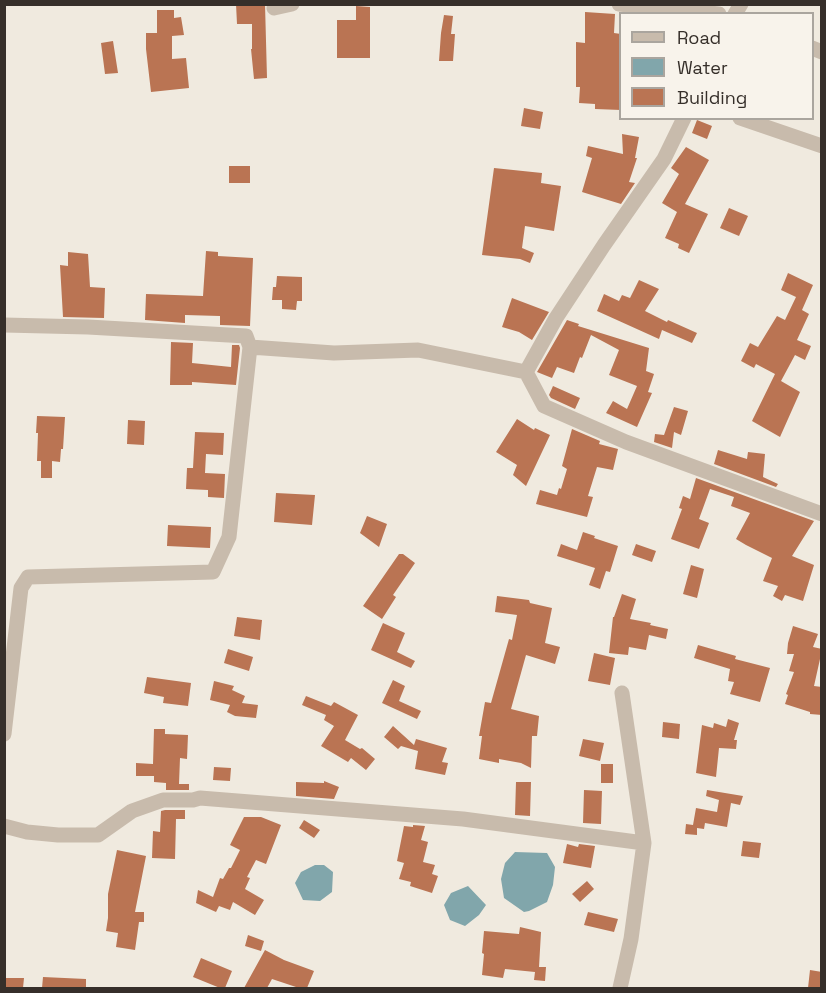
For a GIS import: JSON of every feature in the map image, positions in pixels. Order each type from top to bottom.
[{"type":"street","points":[[274,8],[292,4]]},
{"type":"street","points":[[619,4],[699,12]]},
{"type":"street","points":[[526,372],[556,318],[604,244],[664,159],[683,120]]},
{"type":"street","points":[[746,120],[822,146]]},
{"type":"street","points":[[4,326],[88,327],[246,336],[250,346],[229,537],[213,572],[28,577],[21,588],[4,734]]},
{"type":"street","points":[[250,346],[334,352],[418,350],[526,372]]},
{"type":"street","points":[[526,372],[544,406],[626,442],[822,514]]},
{"type":"street","points":[[620,988],[631,939],[644,843],[622,693]]},
{"type":"street","points":[[4,826],[27,832],[58,835],[98,835],[132,811],[163,800],[200,798],[463,819],[644,843]]},
{"type":"water","points":[[515,852],[547,853],[555,867],[553,885],[547,902],[524,912],[504,898],[501,879],[505,863]]},
{"type":"water","points":[[315,865],[324,865],[333,872],[332,892],[320,901],[303,900],[295,883],[301,872]]},
{"type":"water","points":[[468,886],[486,905],[479,915],[465,926],[450,920],[444,905],[451,893]]},
{"type":"building","points":[[236,4],[265,4],[267,78],[254,79],[251,49],[252,24],[237,24]]},
{"type":"building","points":[[356,6],[370,7],[370,58],[337,58],[337,20],[356,20]]},
{"type":"building","points":[[157,10],[174,10],[174,18],[181,17],[184,35],[172,36],[172,59],[186,58],[189,88],[151,92],[146,33],[157,33]]},
{"type":"building","points":[[585,12],[615,14],[614,33],[619,34],[619,110],[595,109],[595,104],[579,103],[580,87],[576,87],[576,42],[585,43]]},
{"type":"building","points":[[444,15],[453,16],[451,34],[455,34],[453,61],[439,61]]},
{"type":"building","points":[[113,41],[118,73],[105,74],[101,43]]},
{"type":"building","points":[[524,108],[543,112],[540,129],[521,126]]},
{"type":"building","points":[[697,120],[712,126],[707,139],[692,133]]},
{"type":"building","points":[[622,134],[639,137],[635,158],[637,158],[629,182],[635,183],[621,204],[582,192],[592,158],[586,156],[588,146],[623,154]]},
{"type":"building","points":[[686,147],[709,160],[685,204],[708,214],[689,253],[678,248],[679,244],[665,238],[677,212],[662,203],[679,174],[671,168]]},
{"type":"building","points":[[229,166],[250,166],[250,183],[229,183]]},
{"type":"building","points":[[494,168],[542,173],[541,183],[561,186],[554,231],[525,226],[522,248],[534,253],[530,263],[520,259],[482,255]]},
{"type":"building","points":[[729,208],[748,216],[739,236],[720,228]]},
{"type":"building","points":[[206,251],[218,252],[218,256],[253,258],[250,326],[220,325],[220,316],[185,315],[185,323],[145,320],[146,294],[203,296]]},
{"type":"building","points":[[68,252],[88,254],[90,287],[105,288],[104,318],[63,317],[60,265],[68,266]]},
{"type":"building","points":[[788,273],[813,285],[802,310],[809,314],[797,340],[811,346],[805,360],[795,355],[781,381],[800,392],[780,437],[752,421],[775,374],[756,364],[754,368],[741,361],[750,343],[758,347],[777,316],[785,320],[796,297],[781,290]]},
{"type":"building","points":[[277,276],[302,277],[302,301],[297,301],[296,310],[282,309],[282,300],[272,300]]},
{"type":"building","points":[[639,280],[659,289],[645,311],[697,333],[692,343],[662,330],[659,339],[597,311],[604,294],[619,301],[622,295],[630,298]]},
{"type":"building","points":[[512,298],[549,312],[532,340],[519,332],[502,327]]},
{"type":"building","points":[[567,320],[579,324],[578,326],[649,348],[646,371],[654,374],[648,392],[652,393],[637,427],[606,413],[613,401],[627,409],[637,386],[609,375],[619,350],[591,335],[574,373],[557,367],[552,378],[537,372]]},
{"type":"building","points":[[171,342],[193,343],[192,363],[231,367],[232,345],[239,345],[236,385],[192,382],[192,385],[170,385]]},
{"type":"building","points":[[553,386],[580,398],[575,409],[551,398],[549,395]]},
{"type":"building","points":[[674,407],[688,411],[681,435],[674,432],[672,448],[654,442],[655,434],[664,435]]},
{"type":"building","points":[[37,416],[65,417],[63,449],[61,449],[60,462],[52,461],[52,478],[41,478],[41,461],[37,461]]},
{"type":"building","points":[[517,419],[534,430],[535,428],[550,435],[526,486],[513,475],[517,465],[496,452]]},
{"type":"building","points":[[128,420],[145,421],[144,445],[127,444]]},
{"type":"building","points":[[572,429],[600,441],[599,444],[618,449],[613,470],[597,467],[588,496],[593,497],[587,517],[536,504],[540,490],[557,495],[559,488],[561,489],[567,469],[562,466]]},
{"type":"building","points":[[195,432],[224,433],[223,455],[206,454],[205,473],[225,474],[224,498],[208,497],[208,490],[186,489],[187,468],[193,468]]},
{"type":"building","points":[[718,450],[747,459],[748,452],[765,454],[763,477],[778,484],[776,487],[714,464]]},
{"type":"building","points":[[696,478],[814,521],[792,556],[814,565],[803,601],[785,595],[782,601],[773,596],[778,586],[763,581],[772,558],[736,539],[750,513],[731,506],[734,497],[710,489],[699,519],[709,523],[699,549],[671,539],[682,509],[679,508],[683,496],[690,499]]},
{"type":"building","points":[[276,493],[315,495],[312,525],[274,522]]},
{"type":"building","points":[[367,516],[387,524],[379,547],[360,533]]},
{"type":"building","points":[[168,525],[211,527],[210,548],[167,546]]},
{"type":"building","points":[[583,532],[618,546],[610,572],[606,571],[600,589],[589,585],[595,568],[557,556],[561,544],[577,550]]},
{"type":"building","points":[[636,544],[656,551],[652,562],[632,555]]},
{"type":"building","points":[[399,554],[403,554],[415,563],[393,595],[396,597],[382,619],[363,606]]},
{"type":"building","points":[[691,565],[704,569],[697,598],[683,594]]},
{"type":"building","points":[[622,594],[636,599],[630,619],[668,629],[666,639],[649,635],[646,650],[629,647],[628,655],[609,653],[613,617]]},
{"type":"building","points":[[497,596],[529,600],[530,603],[552,608],[545,643],[560,647],[555,664],[526,655],[511,709],[539,716],[537,736],[532,736],[531,768],[521,763],[499,759],[499,763],[479,759],[482,736],[479,736],[485,702],[491,703],[509,639],[512,640],[517,615],[495,612]]},
{"type":"building","points":[[237,617],[262,620],[260,640],[234,636]]},
{"type":"building","points":[[383,623],[405,633],[397,652],[415,661],[411,668],[371,650]]},
{"type":"building","points":[[793,626],[818,634],[813,647],[822,649],[822,660],[820,659],[814,686],[822,687],[822,715],[810,714],[810,712],[785,704],[794,672],[789,671],[794,654],[787,654]]},
{"type":"building","points":[[698,645],[736,656],[735,659],[770,668],[760,702],[730,694],[734,682],[728,681],[730,669],[694,658]]},
{"type":"building","points":[[228,649],[253,657],[249,671],[224,663]]},
{"type":"building","points":[[594,653],[615,658],[610,685],[588,681]]},
{"type":"building","points":[[147,677],[191,683],[188,706],[163,703],[164,697],[144,693]]},
{"type":"building","points":[[393,680],[405,686],[399,701],[421,711],[417,719],[382,703]]},
{"type":"building","points":[[214,681],[234,686],[232,690],[245,696],[242,703],[258,705],[256,718],[235,716],[227,712],[230,705],[210,700]]},
{"type":"building","points":[[306,696],[331,706],[334,702],[358,715],[345,740],[362,748],[375,759],[366,770],[351,758],[348,762],[321,746],[334,726],[324,720],[326,715],[302,705]]},
{"type":"building","points":[[728,719],[739,723],[734,740],[737,740],[736,749],[719,748],[716,777],[696,773],[702,725],[713,728],[714,723],[726,727]]},
{"type":"building","points":[[663,722],[680,724],[679,739],[662,737]]},
{"type":"building","points":[[393,726],[414,745],[416,739],[447,748],[442,762],[448,763],[445,775],[415,769],[418,751],[401,746],[398,749],[384,737]]},
{"type":"building","points":[[154,729],[165,729],[165,734],[188,735],[187,759],[180,758],[179,784],[189,784],[189,790],[166,790],[166,783],[154,782],[154,776],[136,776],[136,763],[153,764]]},
{"type":"building","points":[[583,739],[604,743],[600,761],[579,756]]},
{"type":"building","points":[[601,764],[613,764],[613,783],[601,783]]},
{"type":"building","points":[[214,767],[231,768],[230,781],[213,780]]},
{"type":"building","points":[[324,781],[339,787],[334,799],[296,796],[296,782],[324,783]]},
{"type":"building","points":[[516,782],[531,782],[530,816],[515,815]]},
{"type":"building","points":[[584,790],[602,791],[601,824],[583,823]]},
{"type":"building","points":[[707,790],[743,796],[740,805],[731,803],[727,827],[705,823],[704,829],[697,828],[697,835],[685,834],[686,824],[693,825],[696,808],[717,812],[719,800],[706,796]]},
{"type":"building","points":[[185,810],[185,819],[176,819],[175,859],[152,858],[153,831],[160,832],[161,811]]},
{"type":"building","points":[[244,817],[261,817],[281,825],[266,864],[256,860],[247,877],[250,878],[245,889],[264,900],[255,915],[233,902],[230,910],[219,906],[216,912],[196,903],[198,890],[213,897],[220,878],[223,879],[231,868],[240,850],[230,845]]},
{"type":"building","points":[[304,820],[320,830],[314,838],[299,828]]},
{"type":"building","points":[[413,825],[425,826],[421,840],[428,842],[423,862],[435,865],[432,874],[438,876],[432,893],[410,886],[411,882],[399,879],[404,863],[397,861],[404,826],[413,827]]},
{"type":"building","points":[[743,841],[761,843],[759,858],[741,856]]},
{"type":"building","points":[[567,844],[578,847],[579,844],[595,846],[591,868],[563,863]]},
{"type":"building","points":[[117,850],[146,856],[135,912],[144,912],[144,922],[139,922],[135,950],[116,947],[118,933],[106,931],[108,894]]},
{"type":"building","points":[[587,881],[594,889],[580,902],[572,894]]},
{"type":"building","points":[[588,912],[618,919],[614,932],[584,925]]},
{"type":"building","points":[[520,927],[541,932],[539,967],[546,967],[545,981],[534,980],[535,972],[505,969],[503,978],[482,975],[484,931],[519,934]]},
{"type":"building","points":[[248,935],[264,941],[261,951],[245,946]]},
{"type":"building","points":[[265,950],[314,971],[307,988],[299,988],[272,979],[267,988],[244,988]]},
{"type":"building","points":[[201,958],[232,971],[225,988],[193,977]]},
{"type":"building","points":[[810,970],[822,972],[822,988],[808,988]]},
{"type":"building","points":[[43,977],[86,979],[86,988],[42,988]]},
{"type":"building","points":[[4,978],[24,978],[23,988],[4,988]]}]
